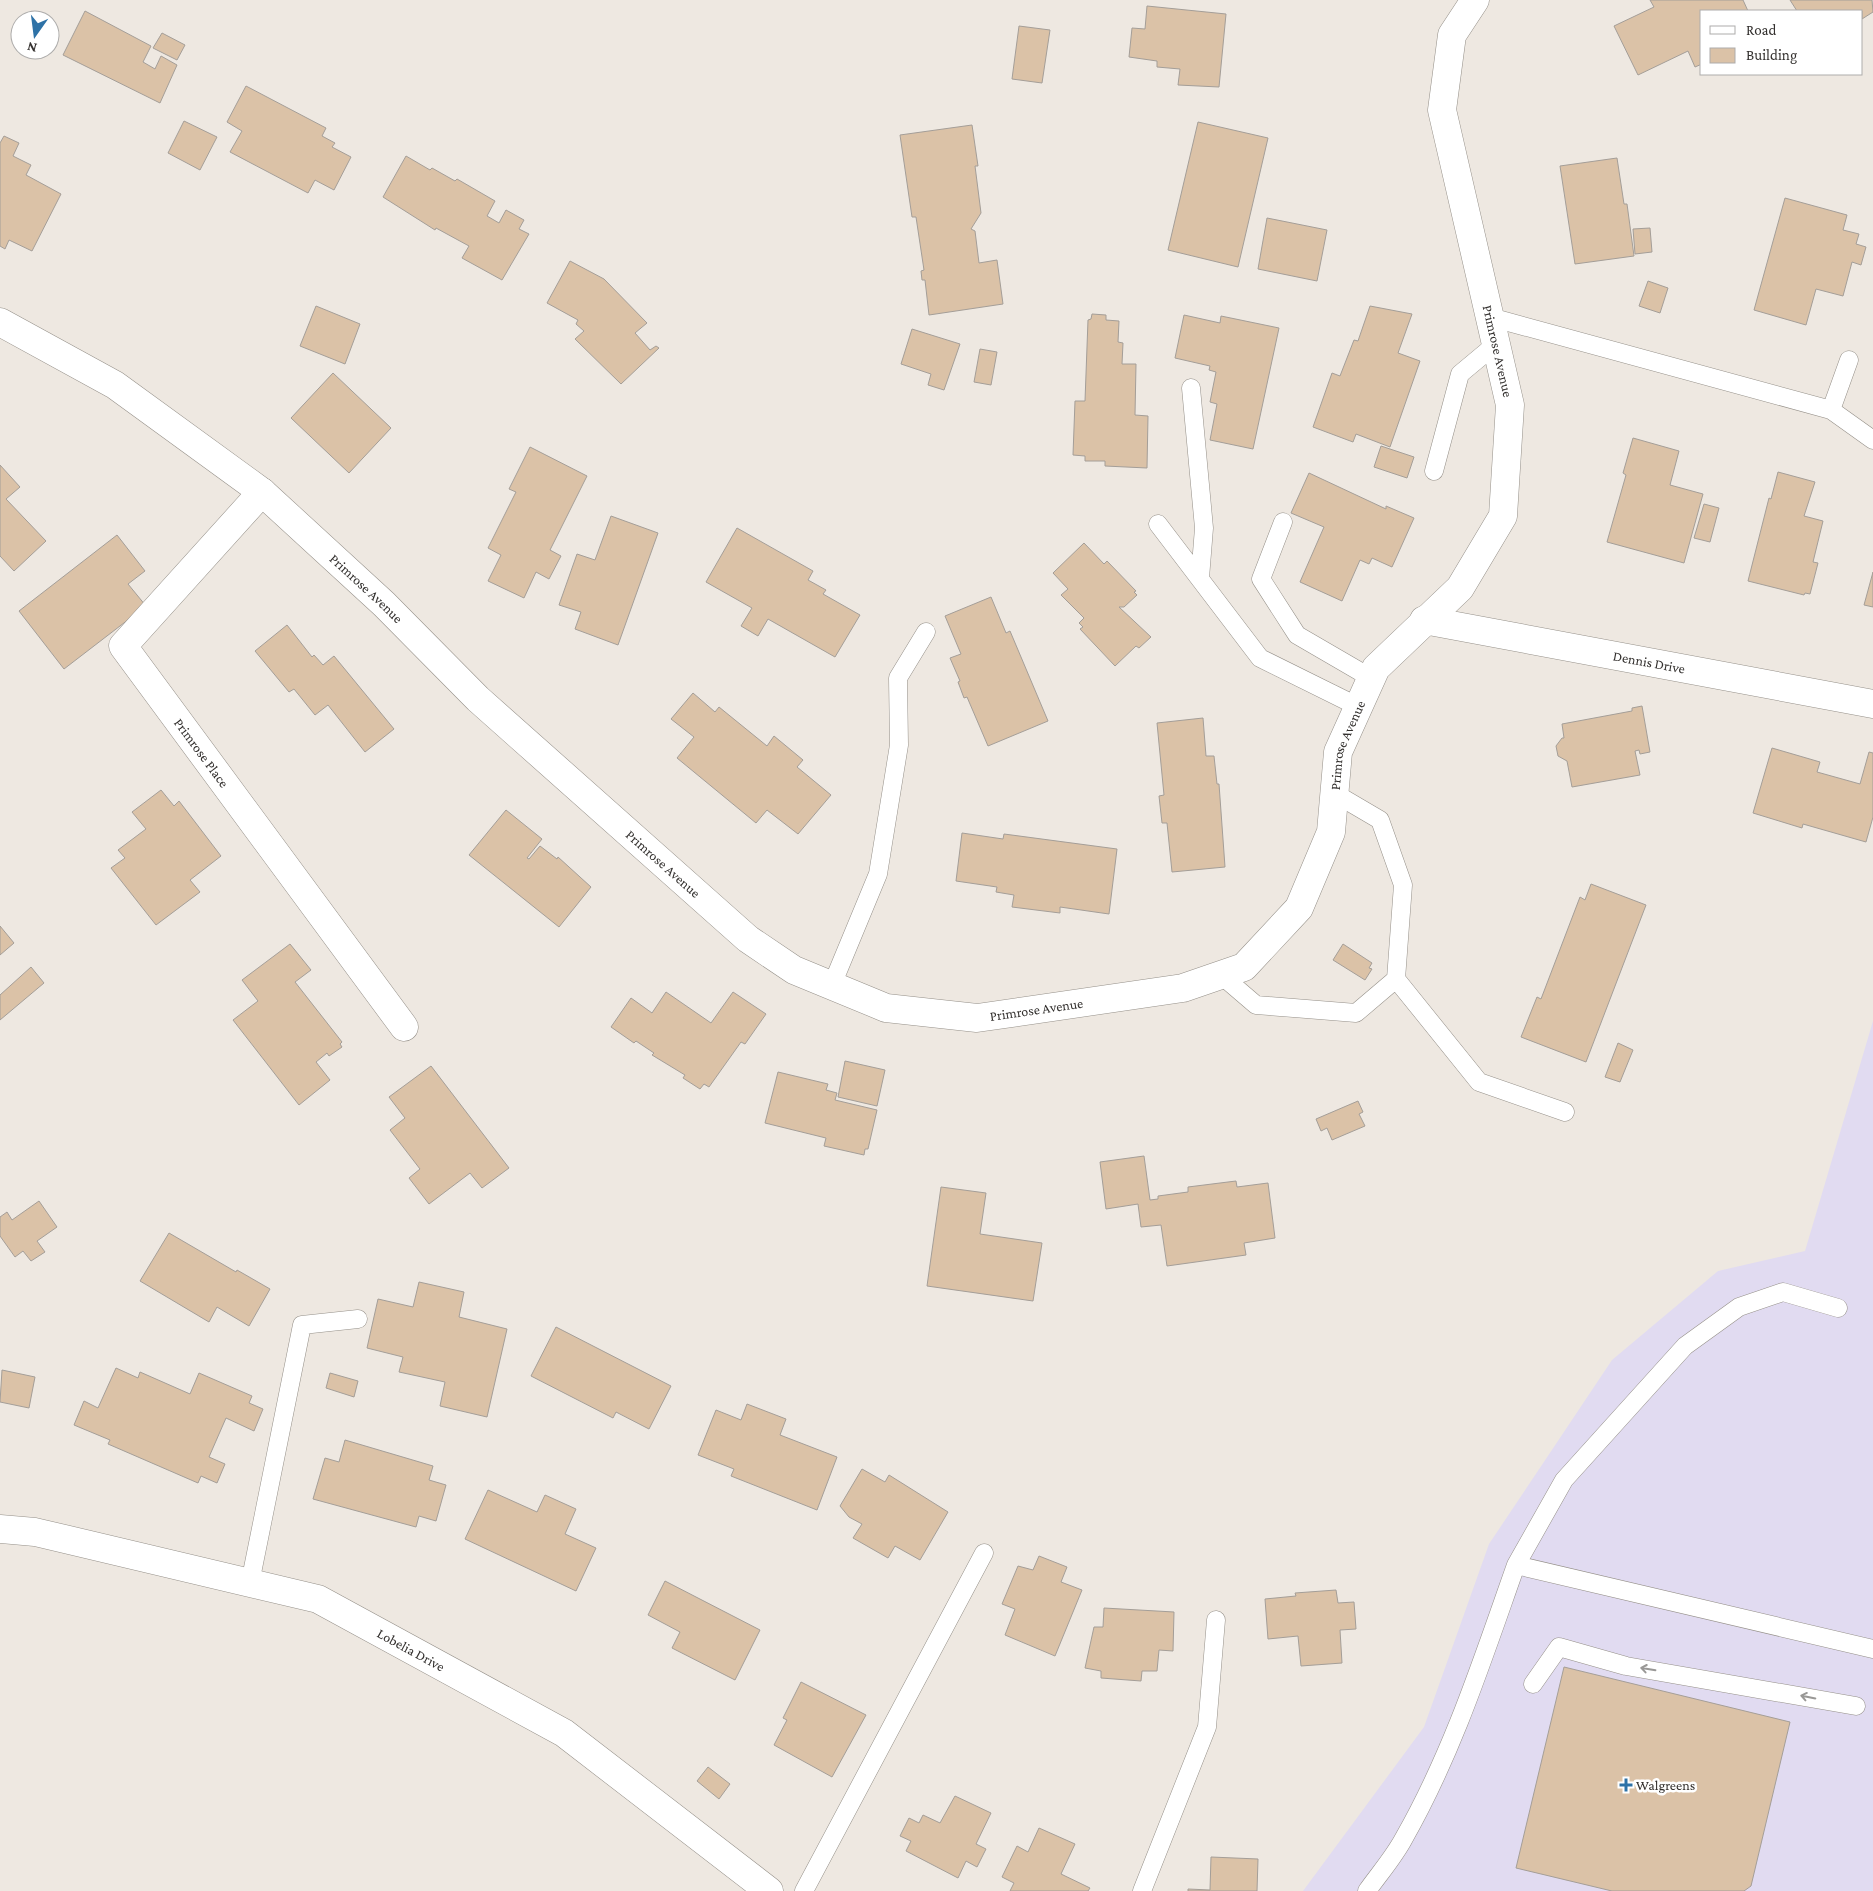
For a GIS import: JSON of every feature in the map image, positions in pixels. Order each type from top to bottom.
[{"type":"street","name":"Primrose Avenue","points":[[0,322],[115,385],[262,492],[384,604],[478,699],[748,939],[794,970],[886,1008],[977,1018],[1183,988],[1244,967],[1299,908],[1331,832],[1338,752],[1376,668],[1424,620],[1460,588],[1503,516],[1510,405],[1442,110],[1452,35],[1475,0]]},
{"type":"street","name":"Primrose Place","points":[[262,492],[122,646],[404,1027]]},
{"type":"street","name":"Dennis Drive","points":[[1424,620],[1873,704]]},
{"type":"street","name":"Lobelia Drive","points":[[0,1530],[36,1532],[318,1600],[564,1733],[769,1891]]},
{"type":"lane","points":[[1490,317],[1831,410],[1873,440]]},
{"type":"lane","points":[[1434,471],[1460,374],[1496,344]]},
{"type":"lane","points":[[1831,410],[1849,360]]},
{"type":"lane","points":[[1191,388],[1204,528],[1200,578]]},
{"type":"lane","points":[[1283,522],[1261,579],[1297,635],[1371,678]]},
{"type":"lane","points":[[1158,524],[1260,658],[1359,707]]},
{"type":"lane","points":[[832,985],[878,874],[899,745],[898,678],[926,632]]},
{"type":"lane","points":[[1334,794],[1380,820],[1403,885],[1396,979],[1479,1082],[1565,1112]]},
{"type":"lane","points":[[1221,975],[1256,1005],[1356,1013],[1396,979]]},
{"type":"lane","points":[[1367,1891],[1403,1840],[1440,1770],[1479,1671],[1516,1564],[1564,1480],[1685,1346],[1739,1307],[1783,1292],[1838,1308]]},
{"type":"lane","points":[[250,1583],[302,1325],[358,1319]]},
{"type":"lane","points":[[804,1891],[984,1553]]},
{"type":"lane","points":[[1516,1564],[1873,1649]]},
{"type":"lane","points":[[1142,1891],[1207,1727],[1216,1620]]},
{"type":"lane","points":[[1533,1684],[1559,1647],[1626,1666],[1856,1706]]},
{"type":"shaded area","points":[[1873,1021],[1873,1891],[1303,1891],[1424,1727],[1489,1544],[1612,1360],[1718,1271],[1805,1251]]},
{"type":"building","points":[[1650,0],[1743,0],[1748,10],[1700,10],[1700,65],[1695,67],[1688,51],[1638,75],[1614,26],[1654,7]]},
{"type":"building","points":[[1790,0],[1872,0],[1873,12],[1863,18],[1863,10],[1796,10]]},
{"type":"building","points":[[1147,6],[1226,14],[1219,87],[1178,85],[1180,69],[1157,67],[1157,61],[1129,57],[1132,28],[1145,29]]},
{"type":"building","points":[[85,11],[151,46],[143,62],[155,69],[161,56],[177,65],[160,103],[63,55]]},
{"type":"building","points":[[1019,26],[1050,30],[1042,83],[1012,79]]},
{"type":"building","points":[[162,33],[185,45],[177,60],[153,48]]},
{"type":"building","points":[[246,86],[326,128],[322,136],[335,143],[332,147],[351,157],[334,190],[315,180],[308,193],[230,152],[242,131],[227,122]]},
{"type":"building","points":[[184,121],[217,137],[200,170],[168,153]]},
{"type":"building","points":[[1198,122],[1268,138],[1238,267],[1168,250]]},
{"type":"building","points":[[972,125],[978,166],[975,166],[981,213],[971,229],[975,231],[979,263],[997,260],[1003,304],[929,315],[925,280],[922,280],[921,271],[924,270],[916,217],[912,217],[900,135]]},
{"type":"building","points":[[4,136],[19,143],[13,156],[31,165],[26,175],[61,194],[32,251],[9,240],[5,249],[0,246],[0,143]]},
{"type":"building","points":[[406,156],[430,170],[432,168],[455,181],[457,179],[495,201],[487,216],[499,223],[506,210],[524,220],[519,229],[529,234],[502,280],[462,258],[469,246],[436,228],[435,230],[383,197]]},
{"type":"building","points":[[1617,158],[1624,204],[1627,204],[1634,256],[1575,264],[1560,166]]},
{"type":"building","points":[[1785,198],[1847,215],[1843,230],[1859,234],[1856,244],[1866,247],[1861,265],[1852,262],[1843,296],[1816,289],[1806,325],[1754,310]]},
{"type":"building","points":[[1267,218],[1327,230],[1317,281],[1258,269]]},
{"type":"building","points":[[1650,228],[1652,252],[1635,254],[1633,229]]},
{"type":"building","points":[[570,261],[604,279],[647,323],[635,333],[650,350],[656,346],[659,348],[621,384],[575,339],[584,331],[576,324],[578,320],[547,303]]},
{"type":"building","points":[[1648,281],[1668,288],[1660,313],[1639,306]]},
{"type":"building","points":[[316,306],[360,324],[345,364],[300,346]]},
{"type":"building","points":[[1370,306],[1412,314],[1398,353],[1420,361],[1390,447],[1356,434],[1353,442],[1313,427],[1332,373],[1340,376],[1354,340],[1358,341]]},
{"type":"building","points":[[1092,314],[1106,315],[1106,320],[1119,321],[1118,342],[1123,343],[1122,364],[1136,364],[1135,415],[1148,416],[1147,468],[1105,466],[1105,461],[1085,461],[1085,456],[1073,455],[1075,401],[1085,401],[1088,320],[1091,319]]},
{"type":"building","points":[[1184,315],[1220,323],[1221,316],[1279,328],[1253,449],[1210,440],[1217,404],[1210,402],[1216,372],[1209,370],[1210,366],[1175,358]]},
{"type":"building","points":[[912,329],[960,344],[944,390],[928,385],[931,374],[901,364]]},
{"type":"building","points":[[980,349],[997,352],[991,385],[974,382]]},
{"type":"building","points":[[333,373],[391,428],[349,473],[291,418]]},
{"type":"building","points":[[1633,438],[1679,451],[1670,485],[1703,494],[1684,563],[1607,542],[1626,475],[1623,473]]},
{"type":"building","points":[[1381,446],[1414,457],[1407,478],[1374,467]]},
{"type":"building","points":[[530,447],[587,476],[550,550],[561,556],[549,579],[536,572],[524,598],[488,581],[501,555],[488,548],[516,492],[509,489]]},
{"type":"building","points":[[0,465],[20,487],[6,499],[46,541],[14,571],[0,556]]},
{"type":"building","points":[[1778,472],[1815,482],[1804,516],[1823,521],[1813,562],[1818,563],[1810,594],[1805,593],[1804,595],[1748,581],[1769,498],[1771,499]]},
{"type":"building","points":[[1309,473],[1386,509],[1386,506],[1414,518],[1392,567],[1372,558],[1369,564],[1360,560],[1342,601],[1300,582],[1324,527],[1291,513]]},
{"type":"building","points":[[1704,504],[1719,508],[1710,542],[1694,538]]},
{"type":"building","points":[[611,516],[658,533],[618,645],[575,629],[581,612],[559,605],[577,554],[595,560]]},
{"type":"building","points":[[737,528],[813,571],[808,580],[826,590],[823,594],[860,615],[835,657],[768,619],[758,636],[741,626],[752,608],[706,582]]},
{"type":"building","points":[[117,535],[145,571],[128,584],[146,606],[64,669],[19,611]]},
{"type":"building","points":[[1084,543],[1104,564],[1107,561],[1136,591],[1134,592],[1137,595],[1124,607],[1119,607],[1151,637],[1139,648],[1136,646],[1115,666],[1080,629],[1083,627],[1079,623],[1084,618],[1061,595],[1068,589],[1053,573]]},
{"type":"building","points":[[1873,572],[1873,607],[1864,605]]},
{"type":"building","points":[[991,597],[1006,633],[1010,631],[1048,721],[988,746],[967,697],[964,698],[958,682],[960,681],[950,658],[961,654],[945,616]]},
{"type":"building","points":[[287,625],[312,657],[314,655],[323,665],[334,656],[394,729],[365,752],[328,705],[315,715],[294,689],[289,692],[255,651]]},
{"type":"building","points":[[693,693],[715,712],[719,707],[767,746],[774,736],[803,760],[797,767],[831,795],[798,834],[767,810],[756,823],[677,758],[694,737],[671,719]]},
{"type":"building","points":[[1642,706],[1650,752],[1640,754],[1639,750],[1635,751],[1640,775],[1572,787],[1567,761],[1558,756],[1556,746],[1564,738],[1562,724],[1632,711],[1632,708]]},
{"type":"building","points":[[1203,718],[1206,756],[1214,756],[1217,784],[1219,784],[1225,867],[1172,872],[1167,823],[1162,823],[1159,796],[1164,795],[1157,723]]},
{"type":"building","points":[[1772,748],[1820,762],[1817,772],[1860,784],[1869,752],[1873,753],[1873,817],[1866,842],[1803,824],[1802,828],[1753,813]]},
{"type":"building","points":[[161,790],[174,806],[179,801],[221,856],[190,880],[200,892],[156,925],[111,868],[125,858],[118,850],[146,829],[132,812]]},
{"type":"building","points":[[506,810],[542,839],[527,858],[529,859],[540,846],[557,859],[558,857],[591,887],[559,927],[469,855]]},
{"type":"building","points":[[962,833],[1003,839],[1004,834],[1117,849],[1109,914],[1060,907],[1060,913],[1012,907],[1014,895],[996,892],[997,887],[956,881]]},
{"type":"building","points":[[1591,884],[1646,905],[1586,1062],[1521,1037],[1537,997],[1541,999],[1580,897],[1585,900]]},
{"type":"building","points":[[0,926],[14,943],[0,955]]},
{"type":"building","points":[[290,944],[311,970],[295,982],[342,1042],[340,1044],[342,1047],[329,1056],[327,1053],[316,1062],[330,1080],[299,1105],[233,1020],[258,1001],[242,980]]},
{"type":"building","points":[[1343,944],[1372,963],[1369,968],[1372,969],[1365,980],[1333,960]]},
{"type":"building","points":[[31,967],[44,983],[0,1020],[0,995]]},
{"type":"building","points":[[666,992],[711,1023],[733,992],[766,1014],[745,1044],[741,1042],[709,1087],[704,1084],[700,1089],[683,1078],[685,1075],[652,1055],[654,1053],[636,1041],[634,1043],[611,1027],[631,998],[652,1013]]},
{"type":"building","points":[[1618,1043],[1633,1050],[1620,1082],[1605,1077]]},
{"type":"building","points":[[845,1061],[885,1070],[877,1106],[838,1097]]},
{"type":"building","points":[[431,1066],[509,1168],[482,1188],[470,1173],[429,1204],[409,1178],[420,1169],[390,1130],[405,1118],[389,1097]]},
{"type":"building","points":[[778,1072],[828,1084],[826,1090],[837,1093],[835,1100],[877,1110],[868,1149],[865,1149],[864,1155],[824,1146],[826,1138],[765,1123]]},
{"type":"building","points":[[1358,1101],[1363,1112],[1359,1114],[1365,1126],[1332,1140],[1327,1128],[1321,1131],[1316,1119]]},
{"type":"building","points":[[1144,1156],[1150,1200],[1158,1199],[1158,1196],[1188,1192],[1188,1187],[1236,1181],[1237,1187],[1268,1183],[1275,1238],[1244,1243],[1246,1255],[1167,1266],[1161,1225],[1141,1227],[1138,1204],[1106,1209],[1100,1162]]},
{"type":"building","points":[[941,1187],[986,1193],[980,1234],[1042,1243],[1033,1301],[927,1286]]},
{"type":"building","points":[[39,1201],[57,1227],[37,1241],[45,1252],[31,1261],[23,1251],[15,1257],[0,1236],[0,1217],[7,1212],[12,1220]]},
{"type":"building","points":[[169,1233],[236,1272],[237,1270],[270,1289],[249,1326],[217,1307],[209,1322],[140,1281]]},
{"type":"building","points":[[419,1282],[464,1292],[459,1317],[507,1329],[487,1417],[440,1406],[445,1382],[399,1372],[403,1357],[367,1348],[378,1299],[413,1307]]},
{"type":"building","points":[[556,1327],[671,1386],[649,1429],[616,1412],[613,1418],[531,1376]]},
{"type":"building","points":[[116,1368],[138,1378],[140,1372],[190,1394],[199,1373],[252,1396],[249,1403],[263,1409],[254,1431],[226,1418],[209,1457],[225,1464],[217,1483],[201,1476],[198,1483],[108,1444],[110,1440],[74,1425],[84,1401],[98,1408]]},
{"type":"building","points":[[2,1370],[35,1377],[29,1408],[0,1402]]},
{"type":"building","points":[[330,1373],[358,1381],[354,1397],[326,1388]]},
{"type":"building","points":[[747,1404],[786,1419],[780,1435],[837,1457],[817,1510],[731,1476],[734,1469],[698,1455],[716,1410],[741,1420]]},
{"type":"building","points":[[345,1440],[433,1466],[429,1480],[446,1485],[436,1521],[419,1516],[416,1527],[313,1499],[325,1458],[339,1462]]},
{"type":"building","points":[[862,1469],[885,1482],[889,1475],[948,1512],[920,1560],[895,1546],[888,1558],[853,1538],[862,1524],[849,1517],[840,1506]]},
{"type":"building","points":[[488,1490],[537,1512],[545,1495],[576,1509],[565,1534],[596,1548],[576,1591],[465,1539]]},
{"type":"building","points":[[1039,1556],[1067,1567],[1061,1582],[1082,1590],[1055,1656],[1005,1635],[1015,1609],[1002,1604],[1018,1566],[1033,1570]]},
{"type":"building","points":[[665,1581],[760,1630],[735,1680],[672,1648],[680,1632],[648,1615]]},
{"type":"building","points":[[1336,1590],[1338,1603],[1354,1602],[1356,1629],[1340,1630],[1342,1663],[1301,1666],[1298,1636],[1268,1639],[1265,1599],[1296,1596],[1295,1593]]},
{"type":"building","points":[[1104,1608],[1174,1612],[1173,1651],[1159,1650],[1157,1671],[1142,1671],[1141,1681],[1101,1678],[1101,1671],[1085,1668],[1094,1627],[1103,1627]]},
{"type":"building","name":"Walgreens","points":[[1564,1667],[1790,1722],[1751,1886],[1744,1891],[1612,1891],[1516,1868]]},
{"type":"building","points":[[801,1682],[866,1715],[832,1777],[774,1745],[787,1720],[783,1718]]},
{"type":"building","points":[[708,1767],[730,1784],[719,1799],[697,1781]]},
{"type":"building","points":[[955,1796],[991,1813],[976,1844],[986,1849],[977,1867],[966,1861],[958,1878],[906,1851],[911,1841],[900,1836],[909,1818],[919,1823],[923,1815],[940,1823]]},
{"type":"building","points":[[1039,1828],[1075,1844],[1061,1874],[1090,1888],[1088,1891],[1010,1891],[1014,1883],[1002,1877],[1017,1846],[1028,1852]]},
{"type":"building","points":[[1211,1857],[1258,1859],[1257,1891],[1188,1891],[1188,1889],[1210,1890]]},
{"type":"place","name":"Walgreens","points":[[1626,1785]]}]
